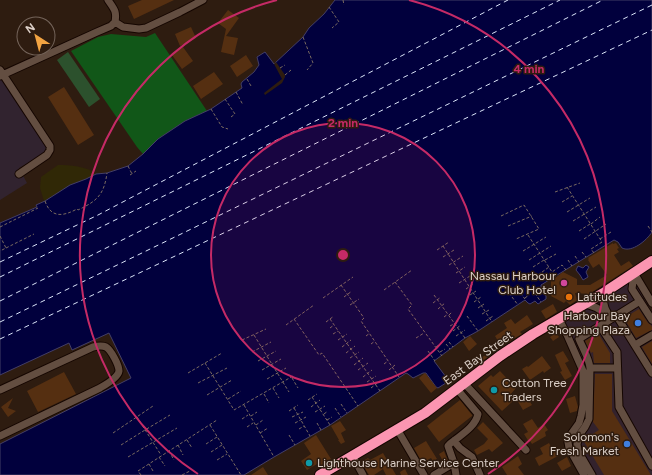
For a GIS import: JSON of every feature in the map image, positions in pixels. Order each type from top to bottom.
[{"type":"highway","name":"East Bay Street","points":[[320,475],[425,413],[500,356],[559,318],[605,292],[652,261]]},
{"type":"street","points":[[19,174],[47,155],[50,150],[50,146],[1,74],[111,26],[115,22],[116,15],[108,0]]},
{"type":"street","points":[[115,22],[123,27],[139,29],[146,28],[203,0]]},
{"type":"street","points":[[632,274],[632,290],[652,320]]},
{"type":"street","points":[[632,274],[652,302]]},
{"type":"street","points":[[605,292],[603,299],[604,309],[635,345],[652,373]]},
{"type":"street","points":[[592,475],[578,451],[577,444],[580,434],[589,420],[590,368],[588,357],[579,339],[640,301]]},
{"type":"street","points":[[585,304],[599,308],[603,313],[612,318]]},
{"type":"street","points":[[559,318],[583,371],[583,405],[581,416],[579,423],[568,437],[568,442],[569,448],[584,475]]},
{"type":"street","points":[[600,326],[616,352],[619,408],[652,466]]},
{"type":"street","points":[[635,345],[652,335]]},
{"type":"street","points":[[0,390],[93,347],[105,347],[110,351],[117,364],[119,372],[113,379],[100,388],[0,436]]},
{"type":"street","points":[[590,368],[617,368]]},
{"type":"street","points":[[456,475],[448,444],[454,441],[474,424],[478,414],[460,386]]},
{"type":"street","points":[[460,386],[526,450]]},
{"type":"street","points":[[397,429],[424,475]]},
{"type":"street","points":[[454,441],[460,448],[472,457],[480,475]]},
{"type":"street","points":[[352,456],[363,475]]},
{"type":"street","points":[[434,475],[454,463]]},
{"type":"path","points":[[343,0],[344,5]]},
{"type":"path","points":[[329,8],[339,22],[332,28]]},
{"type":"path","points":[[303,37],[313,63],[307,70]]},
{"type":"path","points":[[280,68],[285,65]]},
{"type":"path","points":[[285,75],[291,70]]},
{"type":"path","points":[[247,79],[251,86]]},
{"type":"path","points":[[236,92],[243,105]]},
{"type":"path","points":[[225,99],[234,114],[231,117]]},
{"type":"path","points":[[211,109],[222,127],[228,129]]},
{"type":"path","points":[[128,166],[131,174],[136,171]]},
{"type":"path","points":[[45,201],[46,206],[58,215],[66,214],[77,209],[78,210],[92,203],[98,198],[103,190],[107,173]]},
{"type":"path","points":[[555,192],[580,183]]},
{"type":"path","points":[[567,187],[602,242],[591,249],[594,253]]},
{"type":"path","points":[[562,202],[573,196]]},
{"type":"path","points":[[567,212],[590,198]]},
{"type":"path","points":[[501,216],[524,205],[532,216],[539,229],[516,239]]},
{"type":"path","points":[[573,221],[596,207]]},
{"type":"path","points":[[0,227],[38,208]]},
{"type":"path","points":[[508,226],[532,216]]},
{"type":"path","points":[[579,231],[600,217]]},
{"type":"path","points":[[584,239],[606,224]]},
{"type":"path","points":[[648,226],[652,232]]},
{"type":"path","points":[[600,239],[611,232]]},
{"type":"path","points":[[0,251],[34,234]]},
{"type":"path","points":[[528,234],[552,272],[562,265],[566,270]]},
{"type":"path","points":[[0,236],[6,248]]},
{"type":"path","points":[[523,251],[546,237]]},
{"type":"path","points":[[437,250],[449,242]]},
{"type":"path","points":[[443,246],[492,322]]},
{"type":"path","points":[[528,260],[551,246]]},
{"type":"path","points":[[443,257],[454,250]]},
{"type":"path","points":[[582,252],[586,258]]},
{"type":"path","points":[[533,267],[556,254]]},
{"type":"path","points":[[449,265],[463,256]]},
{"type":"path","points":[[575,256],[579,262]]},
{"type":"path","points":[[568,260],[572,266]]},
{"type":"path","points":[[456,273],[465,267]]},
{"type":"path","points":[[538,274],[549,267]]},
{"type":"path","points":[[384,290],[412,270]]},
{"type":"path","points":[[459,283],[470,276]]},
{"type":"path","points":[[323,298],[353,277]]},
{"type":"path","points":[[395,282],[412,305],[408,309],[442,356]]},
{"type":"path","points":[[341,284],[364,318],[361,321],[400,377]]},
{"type":"path","points":[[466,289],[473,284]]},
{"type":"path","points":[[523,288],[521,294],[525,299],[529,295]]},
{"type":"path","points":[[532,289],[541,302]]},
{"type":"path","points":[[344,297],[352,291]]},
{"type":"path","points":[[470,296],[476,291]]},
{"type":"path","points":[[510,293],[518,305]]},
{"type":"path","points":[[434,296],[465,338]]},
{"type":"path","points":[[433,303],[441,297]]},
{"type":"path","points":[[474,302],[481,297]]},
{"type":"path","points":[[350,305],[359,299]]},
{"type":"path","points":[[438,309],[445,303]]},
{"type":"path","points":[[478,308],[484,304]]},
{"type":"path","points":[[286,324],[314,305]]},
{"type":"path","points":[[355,312],[359,310]]},
{"type":"path","points":[[482,314],[489,310]]},
{"type":"path","points":[[444,317],[452,312]]},
{"type":"path","points":[[326,322],[334,316]]},
{"type":"path","points":[[467,316],[478,332]]},
{"type":"path","points":[[486,321],[493,316]]},
{"type":"path","points":[[294,319],[319,355],[322,353],[358,406]]},
{"type":"path","points":[[330,319],[380,391]]},
{"type":"path","points":[[450,326],[459,321]]},
{"type":"path","points":[[330,328],[334,325]]},
{"type":"path","points":[[453,331],[461,325]]},
{"type":"path","points":[[242,340],[266,329]]},
{"type":"path","points":[[456,336],[465,330]]},
{"type":"path","points":[[333,334],[338,331]]},
{"type":"path","points":[[416,338],[425,332]]},
{"type":"path","points":[[366,336],[370,333]]},
{"type":"path","points":[[338,340],[347,334]]},
{"type":"path","points":[[254,335],[289,392]]},
{"type":"path","points":[[342,347],[351,340]]},
{"type":"path","points":[[371,344],[375,341]]},
{"type":"path","points":[[252,352],[271,342]]},
{"type":"path","points":[[449,342],[454,347]]},
{"type":"path","points":[[436,347],[440,344]]},
{"type":"path","points":[[446,344],[450,349]]},
{"type":"path","points":[[346,352],[355,346]]},
{"type":"path","points":[[375,349],[379,347]]},
{"type":"path","points":[[440,352],[444,349]]},
{"type":"path","points":[[258,361],[276,351]]},
{"type":"path","points":[[428,351],[435,361]]},
{"type":"path","points":[[350,358],[359,352]]},
{"type":"path","points":[[188,373],[222,353]]},
{"type":"path","points":[[354,365],[363,358]]},
{"type":"path","points":[[262,370],[281,359]]},
{"type":"path","points":[[384,364],[388,361]]},
{"type":"path","points":[[205,363],[234,410],[292,377],[298,388]]},
{"type":"path","points":[[358,370],[368,363]]},
{"type":"path","points":[[389,370],[395,365]]},
{"type":"path","points":[[198,383],[228,368]]},
{"type":"path","points":[[267,379],[286,368]]},
{"type":"path","points":[[363,377],[372,370]]},
{"type":"path","points":[[393,376],[397,374]]},
{"type":"path","points":[[367,382],[376,376]]},
{"type":"path","points":[[207,395],[232,380]]},
{"type":"path","points":[[371,388],[380,381]]},
{"type":"path","points":[[273,388],[278,398]]},
{"type":"path","points":[[228,400],[241,392]]},
{"type":"path","points":[[263,394],[268,403]]},
{"type":"path","points":[[308,400],[317,394]]},
{"type":"path","points":[[312,397],[330,425]]},
{"type":"path","points":[[311,407],[320,400]]},
{"type":"path","points":[[342,404],[347,413]]},
{"type":"path","points":[[244,405],[274,457]]},
{"type":"path","points":[[289,411],[298,405]]},
{"type":"path","points":[[113,433],[153,406]]},
{"type":"path","points":[[315,412],[324,406]]},
{"type":"path","points":[[294,408],[310,436]]},
{"type":"path","points":[[335,408],[341,417]]},
{"type":"path","points":[[323,414],[328,411]]},
{"type":"path","points":[[242,419],[257,412]]},
{"type":"path","points":[[292,417],[302,412]]},
{"type":"path","points":[[121,445],[170,415]]},
{"type":"path","points":[[137,417],[161,455]]},
{"type":"path","points":[[295,423],[306,417]]},
{"type":"path","points":[[327,420],[332,417]]},
{"type":"path","points":[[141,475],[138,471],[148,463],[217,420]]},
{"type":"path","points":[[255,425],[263,420]]},
{"type":"path","points":[[247,427],[254,423]]},
{"type":"path","points":[[317,423],[321,430]]},
{"type":"path","points":[[210,425],[241,475]]},
{"type":"path","points":[[299,429],[304,426]]},
{"type":"path","points":[[128,457],[177,428]]},
{"type":"path","points":[[260,433],[268,428]]},
{"type":"path","points":[[289,435],[295,445]]},
{"type":"path","points":[[206,444],[217,436]]},
{"type":"path","points":[[187,439],[192,448]]},
{"type":"path","points":[[177,445],[183,455]]},
{"type":"path","points":[[212,452],[222,445]]},
{"type":"path","points":[[168,451],[174,460]]},
{"type":"path","points":[[217,460],[228,454]]},
{"type":"path","points":[[159,456],[165,466]]},
{"type":"path","points":[[148,463],[153,470]]},
{"type":"path","points":[[182,475],[190,471]]},
{"type":"shaded area","points":[[335,0],[652,0],[652,232],[647,239],[630,249],[622,248],[618,242],[614,240],[541,285],[546,299],[538,304],[535,301],[530,304],[525,300],[465,338],[434,361],[449,381],[438,388],[426,373],[413,378],[406,373],[330,425],[244,475],[0,475],[0,444],[131,378],[109,333],[72,350],[69,343],[0,375],[0,223],[37,207],[36,205],[70,185],[96,174],[107,173],[128,166],[158,139],[185,121],[211,109],[242,88],[242,82],[254,72],[259,65],[257,57],[265,52],[274,64],[303,37],[309,28],[324,14]]},
{"type":"shaded area","points":[[7,76],[53,149],[19,168],[27,183],[0,200],[0,79]]},
{"type":"shaded area","points":[[586,265],[589,267],[586,272],[588,277],[583,280],[576,270],[578,266],[583,268]]},
{"type":"shaded area","name":"Harbour Bay Shopping Plaza","points":[[633,279],[652,312],[652,475],[588,475],[571,443],[573,435],[582,424],[585,415],[585,370],[563,321]]},
{"type":"green space","points":[[155,33],[207,111],[185,121],[158,139],[143,154],[71,51],[98,37],[111,34],[146,37]]},
{"type":"green space","points":[[68,52],[100,99],[89,107],[57,60]]},
{"type":"sand","points":[[58,165],[88,169],[96,174],[44,201],[40,188],[41,177]]},
{"type":"pier","points":[[276,62],[285,77],[282,83],[265,95],[264,93],[282,79],[274,64]]},
{"type":"building","points":[[142,0],[174,0],[134,19],[128,6]]},
{"type":"building","points":[[228,10],[239,18],[226,36],[238,38],[234,55],[221,52],[226,29],[218,23]]},
{"type":"building","points":[[191,27],[196,38],[180,46],[175,34]]},
{"type":"building","points":[[183,47],[193,61],[182,69],[172,55]]},
{"type":"building","points":[[246,55],[253,66],[237,77],[230,66]]},
{"type":"building","points":[[214,72],[223,84],[201,99],[193,86]]},
{"type":"building","points":[[64,87],[94,135],[78,145],[48,97]]},
{"type":"building","name":"Nassau Harbour Club Hotel","points":[[613,243],[616,243],[619,248],[617,249],[619,252],[614,255],[621,266],[629,261],[633,266],[589,294],[575,293],[577,300],[570,305],[566,301],[564,303],[551,296],[551,281],[563,272],[577,279],[577,285],[590,285],[607,275],[599,264],[593,268],[588,258]]},
{"type":"building","points":[[553,304],[557,312],[546,319],[541,311]]},
{"type":"building","name":"Harbour Bay Shopping Plaza","points":[[639,309],[651,325],[652,330],[636,338],[624,318]]},
{"type":"building","points":[[527,315],[533,324],[520,332],[522,334],[501,346],[495,336],[507,328],[504,323],[511,319],[515,324]]},
{"type":"building","points":[[556,333],[559,337],[553,341],[550,337]]},
{"type":"building","name":"Harbour Bay Shopping Plaza","points":[[598,333],[610,353],[610,363],[594,363],[593,352],[591,353],[585,341]]},
{"type":"building","points":[[470,336],[477,344],[469,351],[463,342]]},
{"type":"building","name":"Harbour Bay Shopping Plaza","points":[[652,341],[652,364],[642,347]]},
{"type":"building","points":[[563,351],[569,361],[565,363],[572,376],[565,380],[560,372],[562,371],[555,355]]},
{"type":"building","points":[[487,354],[489,356],[480,363],[478,360]]},
{"type":"building","points":[[542,356],[551,368],[544,373],[543,371],[530,380],[522,369],[527,366],[528,367]]},
{"type":"building","name":"Cotton Tree Traders","points":[[500,371],[516,388],[510,395],[514,400],[502,411],[478,386],[491,375],[493,377]]},
{"type":"building","points":[[64,372],[76,394],[38,412],[27,391]]},
{"type":"building","points":[[425,373],[437,388],[431,393],[419,378]]},
{"type":"building","points":[[595,374],[612,374],[612,411],[651,475],[604,475],[583,440],[599,430],[593,422]]},
{"type":"building","points":[[526,395],[532,405],[523,410],[517,400]]},
{"type":"building","points":[[575,396],[578,407],[577,411],[570,413],[566,399]]},
{"type":"building","points":[[13,398],[8,408],[16,411],[8,417],[1,407]]},
{"type":"building","points":[[460,400],[472,416],[439,442],[427,426]]},
{"type":"building","points":[[532,419],[538,428],[544,424],[548,430],[545,432],[546,436],[532,444],[524,434],[528,432],[523,424]]},
{"type":"building","points":[[340,421],[346,430],[341,433],[345,442],[341,444],[331,426]]},
{"type":"building","points":[[483,422],[503,443],[492,452],[489,449],[477,455],[474,450],[484,444],[488,439],[477,428]]},
{"type":"building","points":[[316,435],[331,459],[319,467],[317,464],[307,470],[301,461],[311,454],[304,443]]},
{"type":"building","points":[[426,441],[437,459],[433,461],[431,458],[424,462],[421,458],[420,459],[414,448]]},
{"type":"building","points":[[549,443],[552,449],[554,448],[558,456],[539,466],[535,458],[543,454],[540,448]]},
{"type":"building","points":[[444,451],[448,461],[444,463],[439,454]]},
{"type":"building","points":[[383,453],[396,475],[386,475],[383,469],[374,475],[369,475],[361,462],[368,458],[370,460]]},
{"type":"building","points":[[518,456],[522,464],[518,467],[524,475],[507,475],[502,467]]},
{"type":"building","points":[[567,457],[571,466],[562,471],[557,463]]},
{"type":"building","points":[[263,467],[268,475],[251,475]]},
{"type":"building","points":[[405,469],[408,475],[401,475],[400,472]]},
{"type":"ferry route","points":[[0,262],[98,215],[508,0]]},
{"type":"ferry route","points":[[0,277],[560,0]]},
{"type":"ferry route","points":[[0,301],[603,0]]},
{"type":"ferry route","points":[[0,322],[652,5]]},
{"type":"ferry route","points":[[0,339],[652,30]]},
{"type":"place","name":"Nassau Harbour Club Hotel","points":[[564,283]]},
{"type":"place","name":"Latitudes","points":[[569,297]]},
{"type":"place","name":"Harbour Bay Shopping Plaza","points":[[638,323]]},
{"type":"place","name":"Cotton Tree Traders","points":[[494,390]]},
{"type":"place","name":"Solomon's Fresh Market","points":[[627,444]]},
{"type":"place","name":"Lighthouse Marine Service Center","points":[[309,463]]}]
